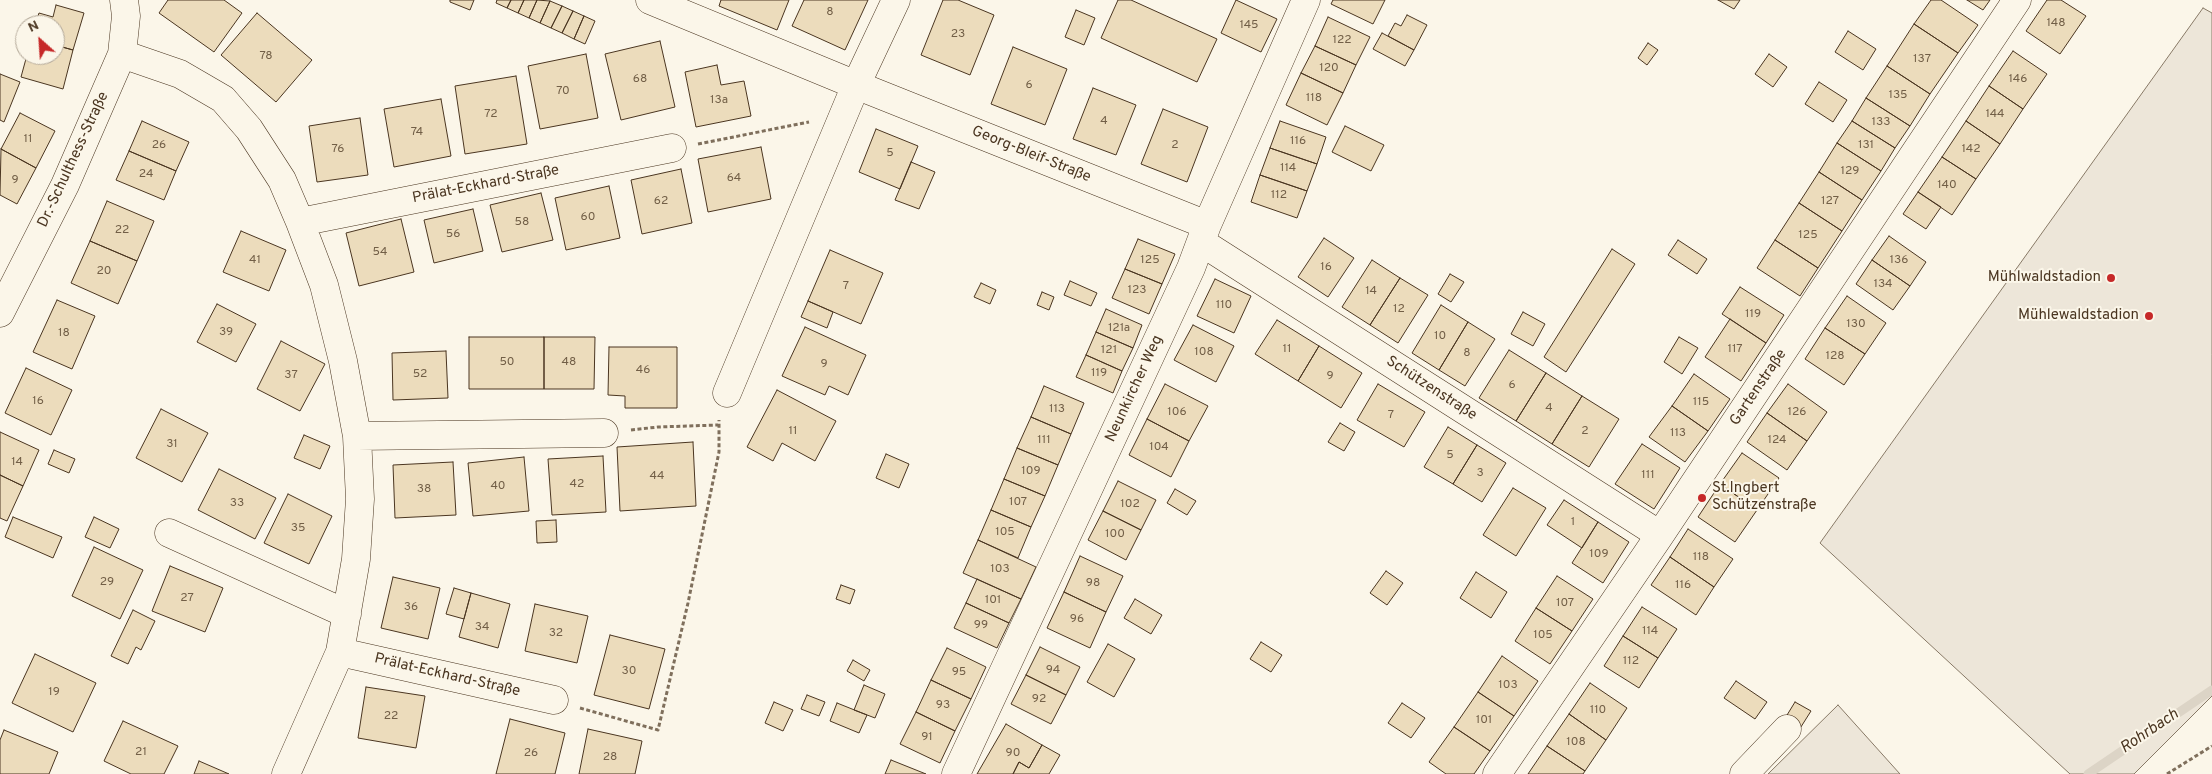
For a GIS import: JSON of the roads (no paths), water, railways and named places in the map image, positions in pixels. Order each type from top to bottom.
[{"type":"street","name":"Dr.-Schulthess-Straße","points":[[0,313],[65,185],[122,54],[126,16],[124,0]]},
{"type":"street","name":"Georg-Bleif-Straße","points":[[650,0],[856,85],[1204,233]]},
{"type":"street","points":[[727,393],[856,85],[896,0]]},
{"type":"street","name":"Neunkircher Weg","points":[[956,774],[1204,233],[1306,0]]},
{"type":"street","name":"Gartenstraße","points":[[1497,774],[1660,535],[2018,0]]},
{"type":"street","points":[[122,54],[180,74],[223,99],[249,129],[282,180],[300,222],[324,286],[343,361],[357,436],[360,499],[356,559],[340,652],[286,774]]},
{"type":"street","name":"Prälat-Eckhard-Straße","points":[[300,222],[672,148]]},
{"type":"street","name":"Schützenstraße","points":[[1204,233],[1660,535]]},
{"type":"street","points":[[357,436],[604,432]]},
{"type":"street","points":[[169,533],[347,614]]},
{"type":"street","name":"Prälat-Eckhard-Straße","points":[[340,652],[554,700]]},
{"type":"street","points":[[1744,774],[1787,729]]},
{"type":"waterway","name":"Rohrbach","points":[[2088,774],[2212,690]]},
{"type":"place","name":"Mühlwaldstadion","points":[[2111,278]]},
{"type":"place","name":"Mühlewaldstadion","points":[[2149,316]]},
{"type":"place","name":"St.Ingbert Schützenstraße","points":[[1702,498]]}]
